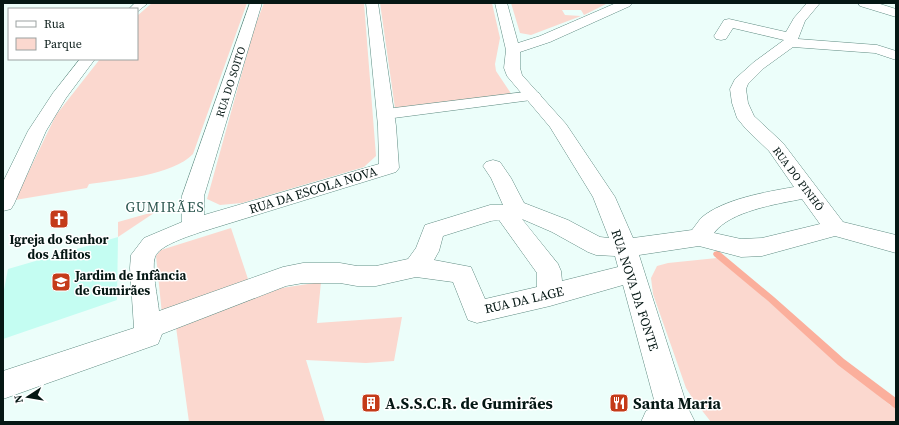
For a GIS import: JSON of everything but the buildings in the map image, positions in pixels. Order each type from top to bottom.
[{"type":"street","name":"RUA DO SOITO","points":[[193,226],[193,196],[256,3]]},
{"type":"street","name":"RUA DA ESCOLA NOVA","points":[[148,327],[142,268],[143,255],[152,244],[167,236],[193,226],[389,168],[386,114],[379,70],[372,3]]},
{"type":"street","name":"RUA NOVA DA FONTE","points":[[501,3],[513,50],[512,68],[515,76],[557,124],[604,197],[625,248],[670,420]]},
{"type":"street","points":[[513,50],[545,39],[626,3]]},
{"type":"street","points":[[791,40],[793,29],[801,15],[814,3]]},
{"type":"street","points":[[864,3],[896,13]]},
{"type":"street","points":[[721,36],[729,23],[791,40],[877,49],[896,56]]},
{"type":"street","name":"RUA DO PINHÔ","points":[[791,40],[759,65],[741,82],[738,89],[740,103],[746,118],[759,133],[776,148],[835,228]]},
{"type":"street","points":[[3,204],[37,131],[58,97],[87,60]]},
{"type":"street","points":[[386,114],[533,96]]},
{"type":"street","points":[[493,166],[501,178],[511,212],[549,271],[550,295]]},
{"type":"street","points":[[698,238],[709,224],[722,216],[750,205],[802,192],[808,192]]},
{"type":"street","points":[[3,385],[148,335],[148,327],[283,277],[304,273],[340,273],[358,276],[376,276],[416,267],[427,251],[433,231],[490,213],[525,211],[560,226],[596,246],[625,248],[698,238],[741,248],[762,247],[835,228],[896,244]]},
{"type":"street","name":"RUA DA LAGE","points":[[416,267],[462,274],[477,312],[550,295],[632,272]]},
{"type":"shaded area","name":"Jardim de Infância de Gumirães","points":[[118,237],[117,300],[3,339],[3,295],[8,269]]},
{"type":"green space","points":[[152,3],[247,3],[193,154],[184,161],[159,172],[89,184],[87,188],[15,200],[56,115],[99,60],[138,60],[138,15]]},
{"type":"green space","points":[[264,3],[364,3],[376,156],[364,167],[242,203],[220,205],[207,199],[254,29]]},
{"type":"green space","points":[[380,3],[492,3],[500,38],[495,64],[496,71],[512,95],[395,108]]},
{"type":"green space","points":[[511,3],[608,3],[584,15],[581,10],[562,10],[565,15],[581,16],[531,35],[520,33]]},
{"type":"green space","points":[[157,211],[118,237],[118,222]]},
{"type":"green space","points":[[231,228],[249,282],[162,314],[156,256],[161,250]]},
{"type":"green space","points":[[717,258],[761,294],[868,387],[896,408],[896,422],[711,422],[686,388],[653,294],[651,278],[657,266],[668,263]]},
{"type":"green space","points":[[321,282],[317,323],[402,317],[394,361],[366,363],[306,360],[325,422],[189,422],[176,327],[275,289]]},
{"type":"waterway","points":[[717,254],[771,299],[841,362],[896,404]]},
{"type":"place","name":"Igreja do Senhor dos Aflitos","points":[[59,219]]},
{"type":"place","name":"Jardim de Infância de Gumirães","points":[[61,282]]},
{"type":"place","name":"A.S.S.C.R. de Gumirães","points":[[371,403]]},
{"type":"place","name":"Santa Maria","points":[[619,403]]},
{"type":"district","name":"GUMIRÃES","points":[[165,207]]}]
